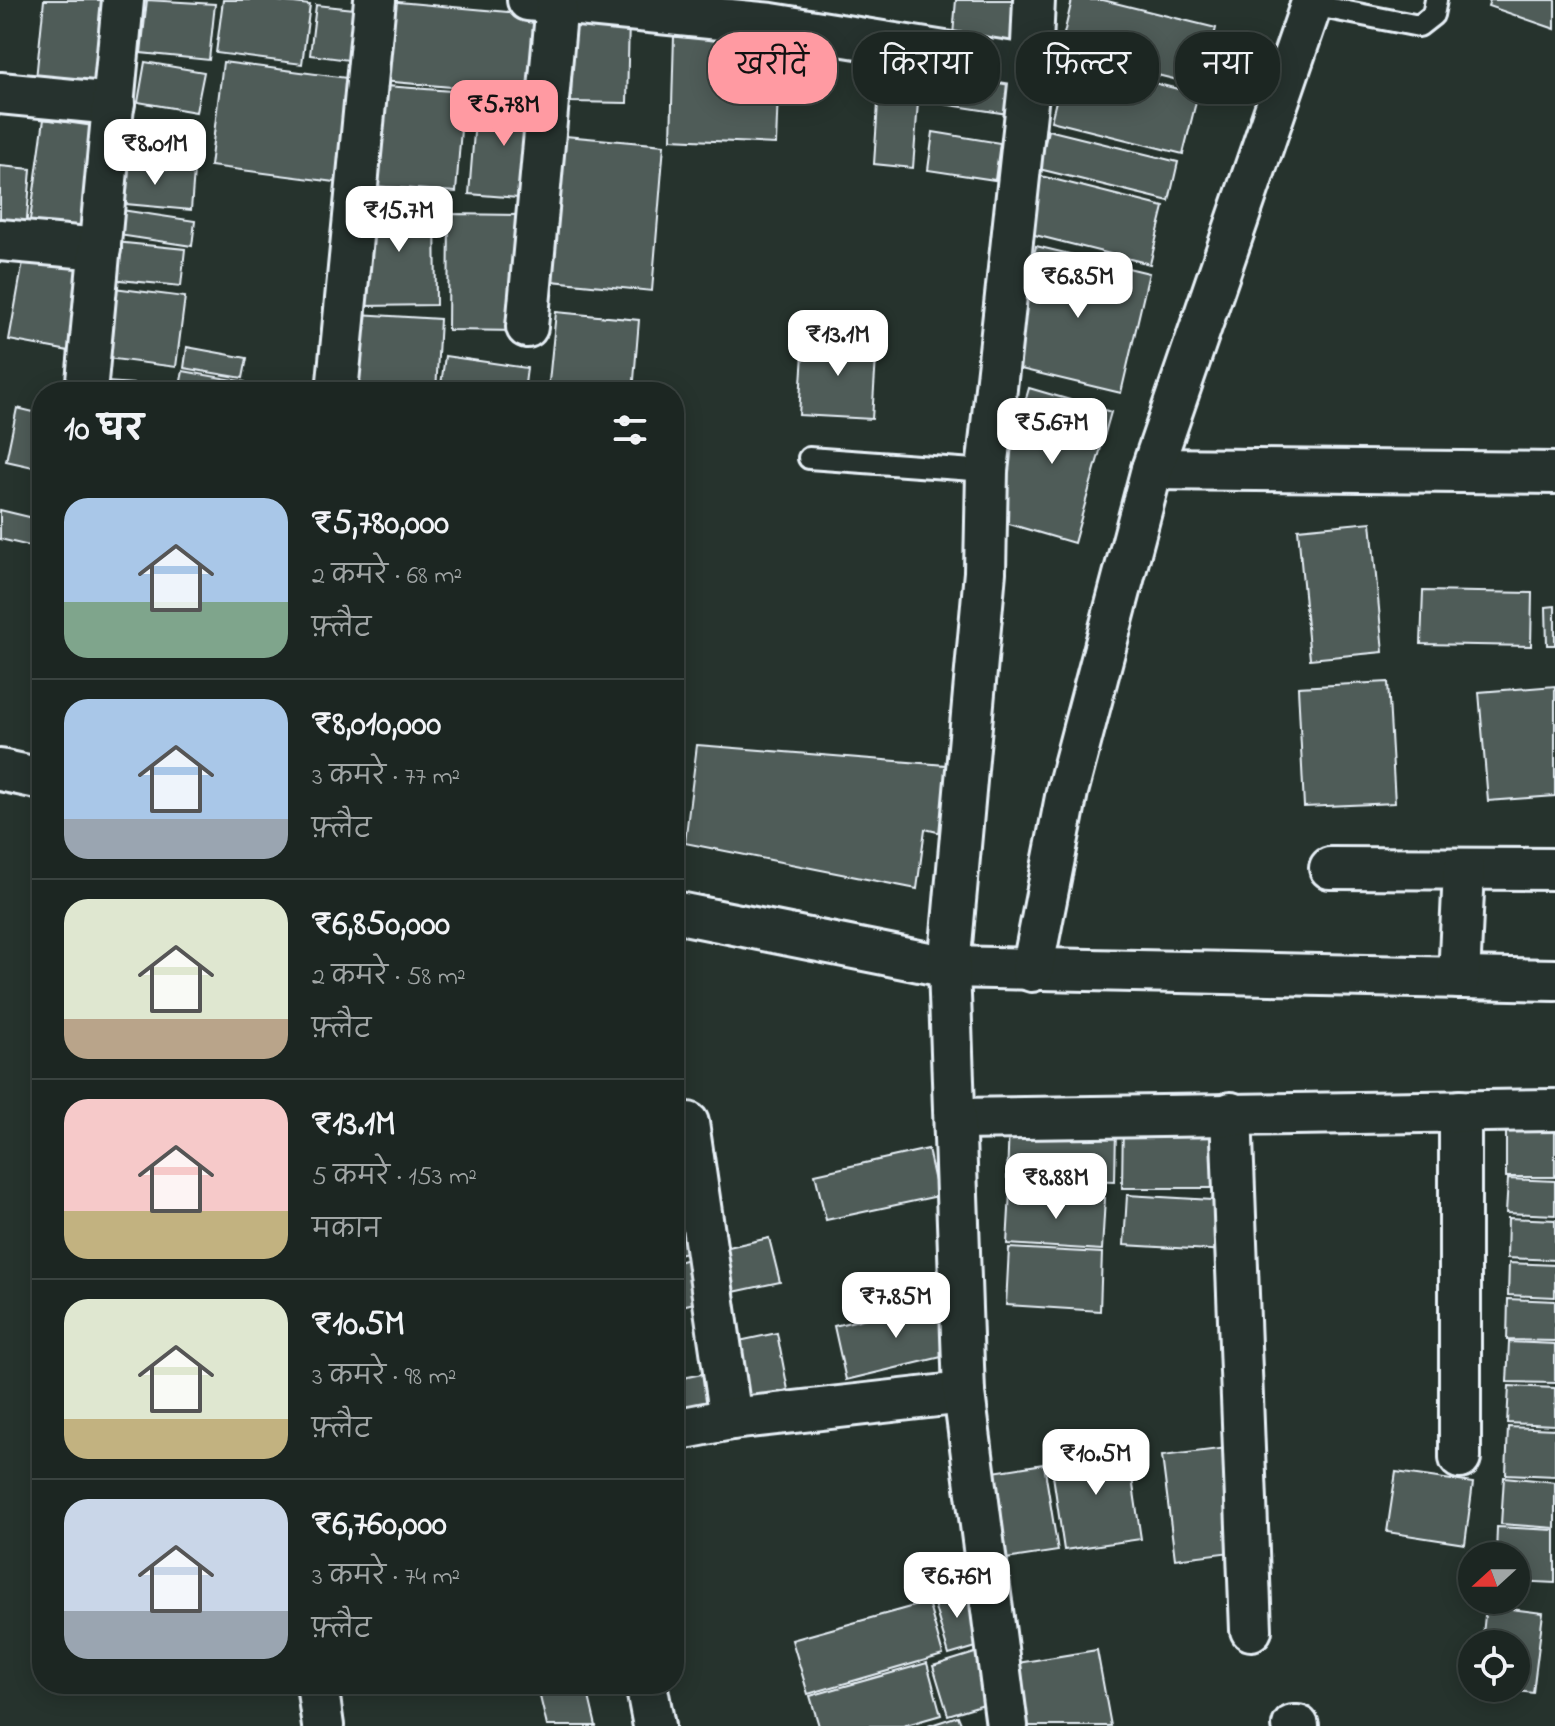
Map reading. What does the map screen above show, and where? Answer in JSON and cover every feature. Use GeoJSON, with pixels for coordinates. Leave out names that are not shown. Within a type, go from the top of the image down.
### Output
{"type":"FeatureCollection","features":[{"type":"Feature","properties":{"kind":"street"},"geometry":{"type":"LineString","coordinates":[[87,382],[123,0]]}},
{"type":"Feature","properties":{"kind":"street"},"geometry":{"type":"LineString","coordinates":[[338,382],[375,0]]}},
{"type":"Feature","properties":{"kind":"street"},"geometry":{"type":"LineString","coordinates":[[1033,32],[1034,0]]}},
{"type":"Feature","properties":{"kind":"street"},"geometry":{"type":"LineString","coordinates":[[527,327],[543,2],[772,12],[1016,63]]}},
{"type":"Feature","properties":{"kind":"street"},"geometry":{"type":"LineString","coordinates":[[1032,971],[1067,792],[1152,469],[1313,2]]}},
{"type":"Feature","properties":{"kind":"street"},"geometry":{"type":"LineString","coordinates":[[0,93],[114,104]]}},
{"type":"Feature","properties":{"kind":"street"},"geometry":{"type":"LineString","coordinates":[[1007,1726],[964,1393],[958,1119],[949,967],[985,572],[987,471],[1027,104]]}},
{"type":"Feature","properties":{"kind":"street"},"geometry":{"type":"LineString","coordinates":[[0,240],[100,249]]}},
{"type":"Feature","properties":{"kind":"street"},"geometry":{"type":"LineString","coordinates":[[1152,469],[1555,473]]}},
{"type":"Feature","properties":{"kind":"street"},"geometry":{"type":"LineString","coordinates":[[0,770],[32,777]]}},
{"type":"Feature","properties":{"kind":"street"},"geometry":{"type":"LineString","coordinates":[[1330,868],[1555,869]]}},
{"type":"Feature","properties":{"kind":"street"},"geometry":{"type":"LineString","coordinates":[[1459,978],[1464,870]]}},
{"type":"Feature","properties":{"kind":"street"},"geometry":{"type":"LineString","coordinates":[[684,914],[949,967],[1555,980]]}},
{"type":"Feature","properties":{"kind":"street"},"geometry":{"type":"LineString","coordinates":[[958,1119],[1555,1110]]}},
{"type":"Feature","properties":{"kind":"street"},"geometry":{"type":"LineString","coordinates":[[1460,1111],[1460,1458]]}},
{"type":"Feature","properties":{"kind":"street"},"geometry":{"type":"LineString","coordinates":[[1231,1113],[1251,1630]]}},
{"type":"Feature","properties":{"kind":"street"},"geometry":{"type":"LineString","coordinates":[[688,1123],[731,1419]]}},
{"type":"Feature","properties":{"kind":"street"},"geometry":{"type":"LineString","coordinates":[[684,1428],[731,1419],[964,1393]]}},
{"type":"Feature","properties":{"kind":"street"},"geometry":{"type":"LineString","coordinates":[[318,1694],[323,1726]]}},
{"type":"Feature","properties":{"kind":"street"},"geometry":{"type":"LineString","coordinates":[[648,1694],[654,1726]]}},
{"type":"Feature","properties":{"kind":"lane"},"geometry":{"type":"LineString","coordinates":[[1313,2],[1419,26],[1433,15],[1436,0]]}},
{"type":"Feature","properties":{"kind":"lane"},"geometry":{"type":"LineString","coordinates":[[809,458],[987,471]]}},
{"type":"Feature","properties":{"kind":"building"},"geometry":{"type":"Polygon","coordinates":[[[44,0],[112,0],[104,85],[36,79],[44,0]]]}},
{"type":"Feature","properties":{"kind":"building"},"geometry":{"type":"Polygon","coordinates":[[[147,0],[215,4],[209,60],[141,53],[147,0]]]}},
{"type":"Feature","properties":{"kind":"building"},"geometry":{"type":"Polygon","coordinates":[[[223,0],[270,0],[310,5],[302,64],[216,53],[223,0]]]}},
{"type":"Feature","properties":{"kind":"building"},"geometry":{"type":"Polygon","coordinates":[[[956,0],[1021,0],[1016,52],[1000,51],[1000,32],[953,32],[956,0]]]}},
{"type":"Feature","properties":{"kind":"building"},"geometry":{"type":"Polygon","coordinates":[[[1072,0],[1103,0],[1216,28],[1215,32],[1175,32],[1175,79],[1159,75],[1159,32],[1064,32],[1072,0]]]}},
{"type":"Feature","properties":{"kind":"building"},"geometry":{"type":"Polygon","coordinates":[[[1490,0],[1555,0],[1555,29],[1488,6],[1490,0]]]}},
{"type":"Feature","properties":{"kind":"building"},"geometry":{"type":"Polygon","coordinates":[[[387,1],[541,15],[534,94],[382,81],[387,1]]]}},
{"type":"Feature","properties":{"kind":"building"},"geometry":{"type":"Polygon","coordinates":[[[316,5],[363,10],[356,61],[310,55],[316,5]]]}},
{"type":"Feature","properties":{"kind":"building"},"geometry":{"type":"Polygon","coordinates":[[[573,19],[629,20],[627,103],[571,102],[573,19]]]}},
{"type":"Feature","properties":{"kind":"building"},"geometry":{"type":"Polygon","coordinates":[[[674,36],[708,37],[708,104],[778,104],[776,144],[671,139],[674,36]]]}},
{"type":"Feature","properties":{"kind":"building"},"geometry":{"type":"Polygon","coordinates":[[[145,62],[204,72],[196,112],[138,102],[145,62]]]}},
{"type":"Feature","properties":{"kind":"building"},"geometry":{"type":"Polygon","coordinates":[[[223,62],[355,79],[342,183],[210,166],[223,62]]]}},
{"type":"Feature","properties":{"kind":"building"},"geometry":{"type":"Polygon","coordinates":[[[1000,69],[1015,71],[1008,114],[943,104],[1000,104],[1000,69]]]}},
{"type":"Feature","properties":{"kind":"building"},"geometry":{"type":"Polygon","coordinates":[[[1159,84],[1175,88],[1175,104],[1196,104],[1183,154],[1051,121],[1055,104],[1159,104],[1159,84]]]}},
{"type":"Feature","properties":{"kind":"building"},"geometry":{"type":"Polygon","coordinates":[[[386,86],[464,92],[456,192],[373,186],[386,86]]]}},
{"type":"Feature","properties":{"kind":"building"},"geometry":{"type":"Polygon","coordinates":[[[477,96],[539,101],[532,199],[469,194],[477,96]]]}},
{"type":"Feature","properties":{"kind":"building"},"geometry":{"type":"Polygon","coordinates":[[[878,104],[918,104],[913,168],[874,164],[878,104]]]}},
{"type":"Feature","properties":{"kind":"building"},"geometry":{"type":"Polygon","coordinates":[[[44,119],[101,127],[86,235],[29,227],[44,119]]]}},
{"type":"Feature","properties":{"kind":"building"},"geometry":{"type":"Polygon","coordinates":[[[1048,130],[1178,162],[1169,201],[1039,169],[1048,130]]]}},
{"type":"Feature","properties":{"kind":"building"},"geometry":{"type":"Polygon","coordinates":[[[933,132],[1000,143],[995,180],[928,170],[933,132]]]}},
{"type":"Feature","properties":{"kind":"building"},"geometry":{"type":"Polygon","coordinates":[[[565,136],[664,145],[652,291],[552,281],[565,136]]]}},
{"type":"Feature","properties":{"kind":"building"},"geometry":{"type":"Polygon","coordinates":[[[119,165],[194,171],[191,210],[115,203],[119,165]]]}},
{"type":"Feature","properties":{"kind":"building"},"geometry":{"type":"Polygon","coordinates":[[[0,166],[31,169],[26,230],[0,228],[0,166]]]}},
{"type":"Feature","properties":{"kind":"building"},"geometry":{"type":"Polygon","coordinates":[[[1041,176],[1164,207],[1150,264],[1027,233],[1041,176]]]}},
{"type":"Feature","properties":{"kind":"building"},"geometry":{"type":"Polygon","coordinates":[[[363,203],[435,203],[436,305],[364,306],[363,203]]]}},
{"type":"Feature","properties":{"kind":"building"},"geometry":{"type":"Polygon","coordinates":[[[115,209],[195,221],[192,246],[112,234],[115,209]]]}},
{"type":"Feature","properties":{"kind":"building"},"geometry":{"type":"Polygon","coordinates":[[[449,214],[523,215],[522,331],[448,330],[449,214]]]}},
{"type":"Feature","properties":{"kind":"building"},"geometry":{"type":"Polygon","coordinates":[[[115,242],[185,249],[181,286],[110,279],[115,242]]]}},
{"type":"Feature","properties":{"kind":"building"},"geometry":{"type":"Polygon","coordinates":[[[1036,246],[1149,273],[1121,393],[1008,366],[1036,246]]]}},
{"type":"Feature","properties":{"kind":"building"},"geometry":{"type":"Polygon","coordinates":[[[24,256],[84,267],[69,351],[9,340],[24,256]]]}},
{"type":"Feature","properties":{"kind":"building"},"geometry":{"type":"Polygon","coordinates":[[[106,287],[185,297],[176,367],[98,357],[106,287]]]}},
{"type":"Feature","properties":{"kind":"building"},"geometry":{"type":"Polygon","coordinates":[[[556,312],[639,320],[634,382],[549,382],[556,312]]]}},
{"type":"Feature","properties":{"kind":"building"},"geometry":{"type":"Polygon","coordinates":[[[358,314],[440,319],[437,382],[354,382],[358,314]]]}},
{"type":"Feature","properties":{"kind":"building"},"geometry":{"type":"Polygon","coordinates":[[[804,338],[877,342],[872,419],[799,415],[804,338]]]}},
{"type":"Feature","properties":{"kind":"building"},"geometry":{"type":"Polygon","coordinates":[[[187,347],[247,358],[243,378],[184,368],[187,347]]]}},
{"type":"Feature","properties":{"kind":"building"},"geometry":{"type":"Polygon","coordinates":[[[445,356],[527,368],[525,382],[441,382],[445,356]]]}},
{"type":"Feature","properties":{"kind":"building"},"geometry":{"type":"Polygon","coordinates":[[[183,371],[245,382],[181,382],[183,371]]]}},
{"type":"Feature","properties":{"kind":"building"},"geometry":{"type":"Polygon","coordinates":[[[1029,388],[1111,412],[1074,543],[992,519],[1029,388]]]}},
{"type":"Feature","properties":{"kind":"building"},"geometry":{"type":"Polygon","coordinates":[[[17,408],[32,412],[32,467],[6,461],[17,408]]]}},
{"type":"Feature","properties":{"kind":"building"},"geometry":{"type":"Polygon","coordinates":[[[0,510],[32,518],[32,547],[0,539],[0,510]]]}},
{"type":"Feature","properties":{"kind":"building"},"geometry":{"type":"Polygon","coordinates":[[[1371,522],[1383,652],[1310,659],[1298,529],[1371,522]]]}},
{"type":"Feature","properties":{"kind":"building"},"geometry":{"type":"Polygon","coordinates":[[[1423,591],[1532,593],[1531,646],[1421,644],[1423,591]]]}},
{"type":"Feature","properties":{"kind":"building"},"geometry":{"type":"Polygon","coordinates":[[[1555,606],[1555,645],[1547,645],[1546,607],[1555,606]]]}},
{"type":"Feature","properties":{"kind":"building"},"geometry":{"type":"Polygon","coordinates":[[[1388,682],[1395,803],[1304,807],[1298,687],[1388,682]]]}},
{"type":"Feature","properties":{"kind":"building"},"geometry":{"type":"Polygon","coordinates":[[[1555,686],[1555,796],[1488,801],[1479,692],[1555,686]]]}},
{"type":"Feature","properties":{"kind":"building"},"geometry":{"type":"Polygon","coordinates":[[[697,745],[958,766],[950,835],[925,829],[917,889],[685,843],[697,745]]]}},
{"type":"Feature","properties":{"kind":"building"},"geometry":{"type":"Polygon","coordinates":[[[1123,1119],[1226,1121],[1226,1188],[1122,1188],[1123,1119]]]}},
{"type":"Feature","properties":{"kind":"building"},"geometry":{"type":"Polygon","coordinates":[[[1009,1125],[1116,1128],[1115,1181],[1007,1178],[1009,1125]]]}},
{"type":"Feature","properties":{"kind":"building"},"geometry":{"type":"Polygon","coordinates":[[[1506,1127],[1555,1127],[1555,1177],[1506,1177],[1506,1127]]]}},
{"type":"Feature","properties":{"kind":"building"},"geometry":{"type":"Polygon","coordinates":[[[928,1149],[938,1196],[826,1220],[815,1174],[928,1149]]]}},
{"type":"Feature","properties":{"kind":"building"},"geometry":{"type":"Polygon","coordinates":[[[1508,1179],[1555,1181],[1555,1215],[1506,1213],[1508,1179]]]}},
{"type":"Feature","properties":{"kind":"building"},"geometry":{"type":"Polygon","coordinates":[[[1010,1192],[1105,1198],[1102,1250],[1007,1244],[1010,1192]]]}},
{"type":"Feature","properties":{"kind":"building"},"geometry":{"type":"Polygon","coordinates":[[[1127,1195],[1229,1201],[1227,1251],[1124,1245],[1127,1195]]]}},
{"type":"Feature","properties":{"kind":"building"},"geometry":{"type":"Polygon","coordinates":[[[1508,1218],[1555,1220],[1555,1260],[1507,1258],[1508,1218]]]}},
{"type":"Feature","properties":{"kind":"building"},"geometry":{"type":"Polygon","coordinates":[[[691,1219],[699,1249],[684,1253],[684,1221],[691,1219]]]}},
{"type":"Feature","properties":{"kind":"building"},"geometry":{"type":"Polygon","coordinates":[[[769,1238],[780,1282],[724,1294],[715,1250],[769,1238]]]}},
{"type":"Feature","properties":{"kind":"building"},"geometry":{"type":"Polygon","coordinates":[[[1009,1248],[1102,1253],[1100,1311],[1006,1305],[1009,1248]]]}},
{"type":"Feature","properties":{"kind":"building"},"geometry":{"type":"Polygon","coordinates":[[[692,1258],[702,1301],[684,1306],[684,1260],[692,1258]]]}},
{"type":"Feature","properties":{"kind":"building"},"geometry":{"type":"Polygon","coordinates":[[[1509,1263],[1555,1265],[1555,1297],[1508,1295],[1509,1263]]]}},
{"type":"Feature","properties":{"kind":"building"},"geometry":{"type":"Polygon","coordinates":[[[945,1299],[958,1353],[846,1380],[834,1326],[945,1299]]]}},
{"type":"Feature","properties":{"kind":"building"},"geometry":{"type":"Polygon","coordinates":[[[1508,1299],[1555,1301],[1555,1341],[1507,1340],[1508,1299]]]}},
{"type":"Feature","properties":{"kind":"building"},"geometry":{"type":"Polygon","coordinates":[[[777,1333],[788,1390],[736,1400],[725,1344],[777,1333]]]}},
{"type":"Feature","properties":{"kind":"building"},"geometry":{"type":"Polygon","coordinates":[[[1509,1342],[1555,1344],[1555,1383],[1507,1382],[1509,1342]]]}},
{"type":"Feature","properties":{"kind":"building"},"geometry":{"type":"Polygon","coordinates":[[[711,1372],[718,1405],[684,1412],[684,1378],[711,1372]]]}},
{"type":"Feature","properties":{"kind":"building"},"geometry":{"type":"Polygon","coordinates":[[[1509,1386],[1555,1388],[1555,1425],[1507,1423],[1509,1386]]]}},
{"type":"Feature","properties":{"kind":"building"},"geometry":{"type":"Polygon","coordinates":[[[1508,1427],[1555,1429],[1555,1476],[1506,1474],[1508,1427]]]}},
{"type":"Feature","properties":{"kind":"building"},"geometry":{"type":"Polygon","coordinates":[[[1127,1444],[1141,1539],[1064,1550],[1050,1455],[1127,1444]]]}},
{"type":"Feature","properties":{"kind":"building"},"geometry":{"type":"Polygon","coordinates":[[[1227,1448],[1240,1551],[1175,1559],[1162,1456],[1227,1448]]]}},
{"type":"Feature","properties":{"kind":"building"},"geometry":{"type":"Polygon","coordinates":[[[1044,1464],[1058,1551],[993,1561],[980,1474],[1044,1464]]]}},
{"type":"Feature","properties":{"kind":"building"},"geometry":{"type":"Polygon","coordinates":[[[1396,1472],[1473,1483],[1465,1542],[1387,1532],[1396,1472]]]}},
{"type":"Feature","properties":{"kind":"building"},"geometry":{"type":"Polygon","coordinates":[[[1504,1477],[1555,1482],[1555,1528],[1501,1524],[1504,1477]]]}},
{"type":"Feature","properties":{"kind":"building"},"geometry":{"type":"Polygon","coordinates":[[[1497,1527],[1555,1530],[1555,1583],[1530,1582],[1530,1542],[1496,1542],[1497,1527]]]}},
{"type":"Feature","properties":{"kind":"building"},"geometry":{"type":"Polygon","coordinates":[[[965,1584],[983,1645],[949,1655],[931,1594],[965,1584]]]}},
{"type":"Feature","properties":{"kind":"building"},"geometry":{"type":"Polygon","coordinates":[[[928,1602],[943,1655],[808,1694],[792,1640],[928,1602]]]}},
{"type":"Feature","properties":{"kind":"building"},"geometry":{"type":"Polygon","coordinates":[[[1543,1613],[1533,1693],[1530,1693],[1530,1630],[1483,1630],[1485,1614],[1543,1613]]]}},
{"type":"Feature","properties":{"kind":"building"},"geometry":{"type":"Polygon","coordinates":[[[1097,1650],[1111,1726],[1017,1726],[1006,1665],[1097,1650]]]}},
{"type":"Feature","properties":{"kind":"building"},"geometry":{"type":"Polygon","coordinates":[[[978,1652],[994,1701],[948,1715],[933,1666],[978,1652]]]}},
{"type":"Feature","properties":{"kind":"building"},"geometry":{"type":"Polygon","coordinates":[[[927,1663],[941,1715],[903,1726],[819,1726],[810,1696],[927,1663]]]}},
{"type":"Feature","properties":{"kind":"building"},"geometry":{"type":"Polygon","coordinates":[[[539,1694],[588,1694],[596,1726],[547,1726],[539,1694]]]}},
{"type":"Feature","properties":{"kind":"building"},"geometry":{"type":"Polygon","coordinates":[[[958,1716],[962,1726],[928,1726],[958,1716]]]}}]}
